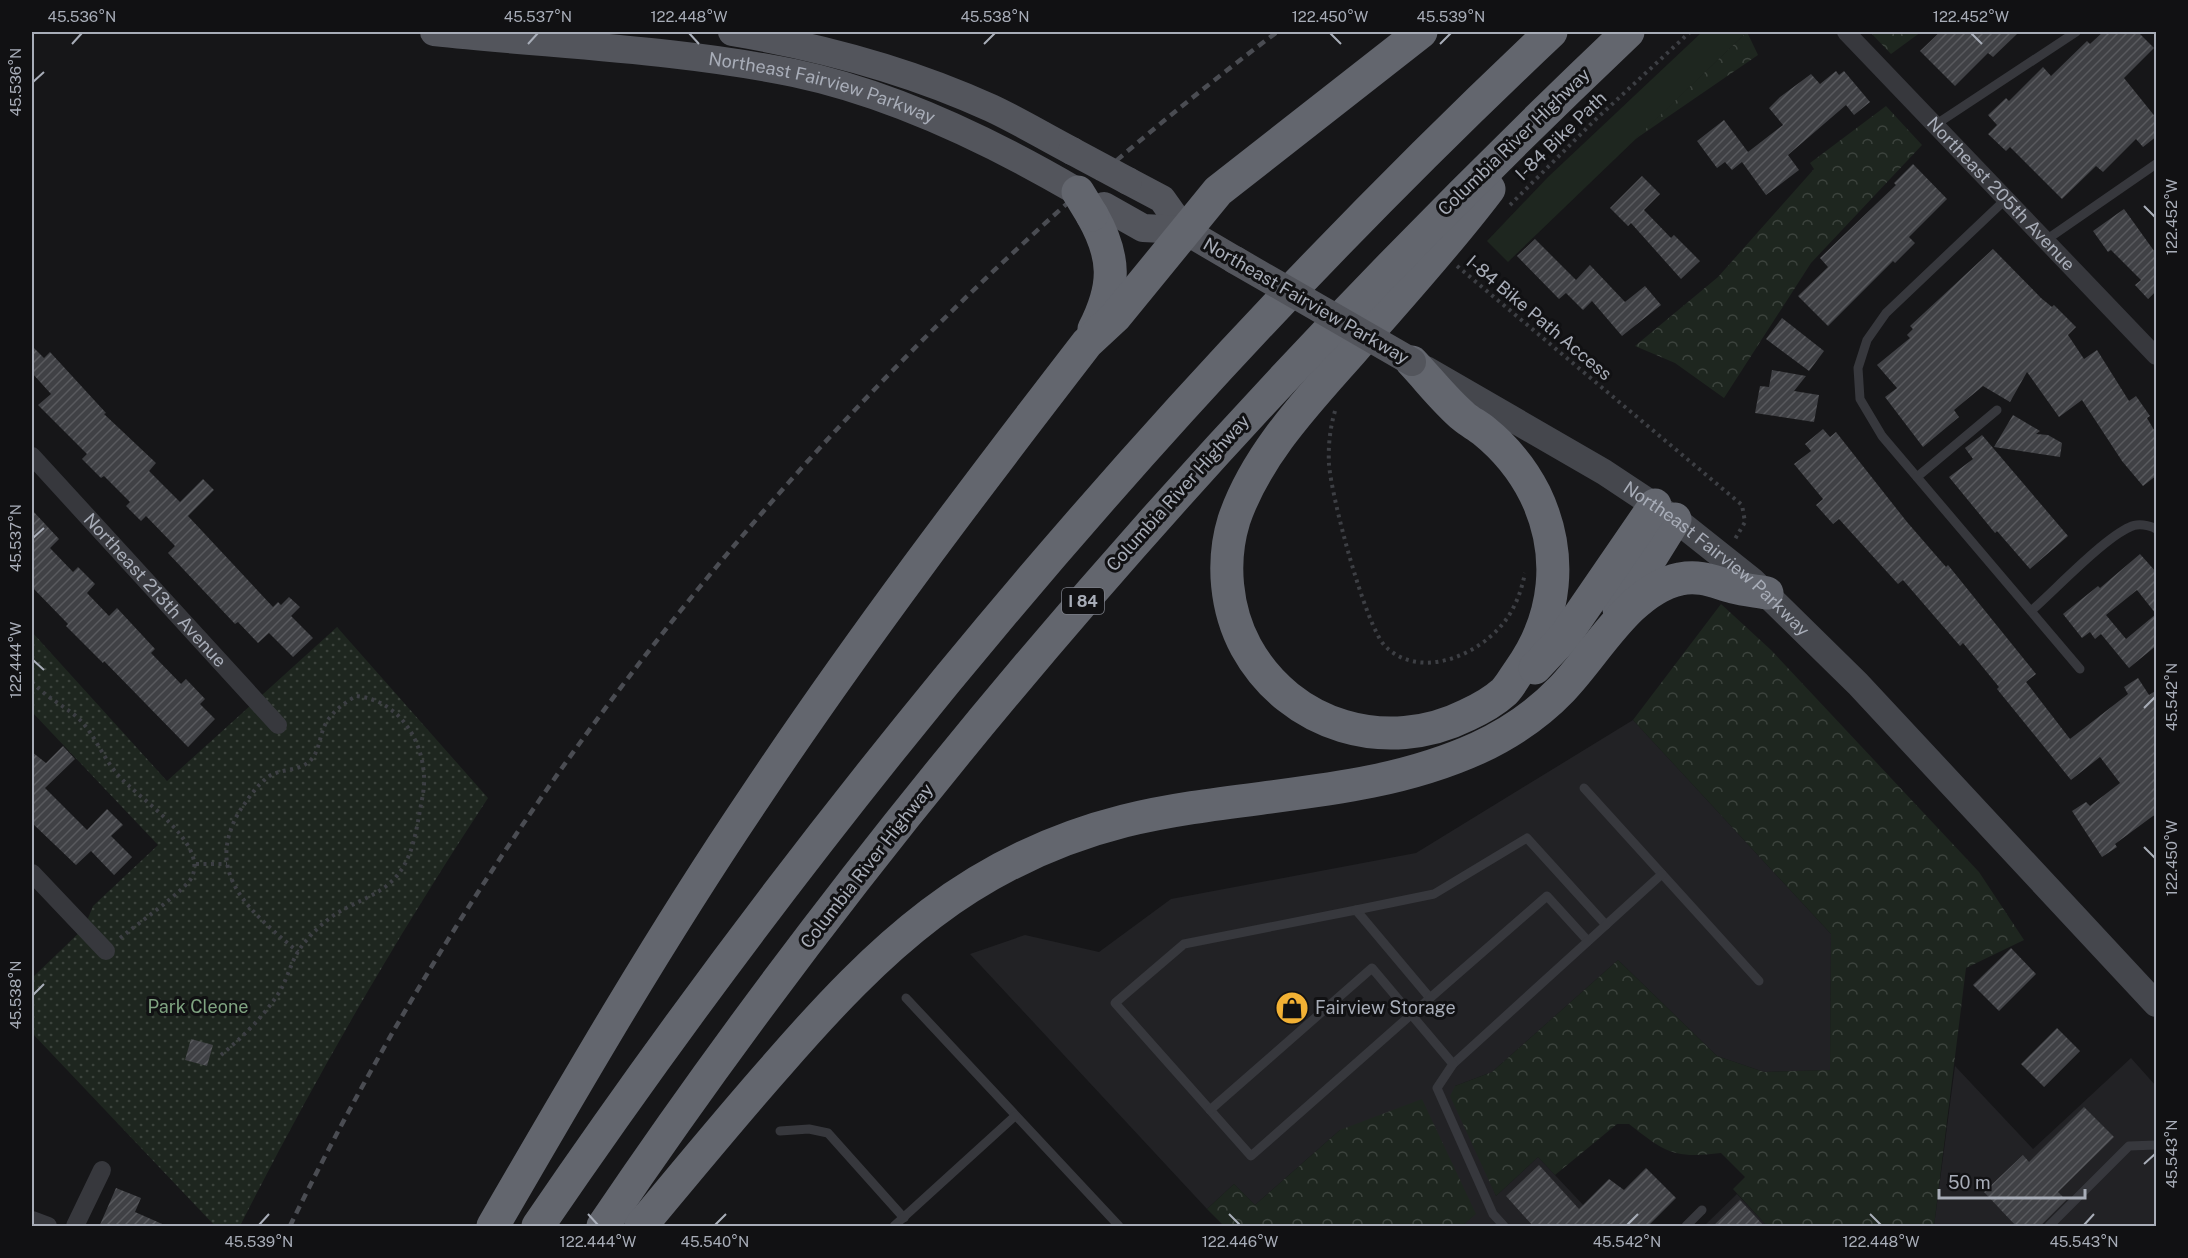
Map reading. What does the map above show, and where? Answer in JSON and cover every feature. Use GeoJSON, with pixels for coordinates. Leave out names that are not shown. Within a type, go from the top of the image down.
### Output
{"type":"FeatureCollection","features":[{"type":"Feature","properties":{"kind":"highway"},"geometry":{"type":"LineString","coordinates":[[493,1227],[666,935],[753,799],[864,639],[1088,343],[1115,317],[1218,191],[1421,32]]}},
{"type":"Feature","properties":{"kind":"highway"},"geometry":{"type":"LineString","coordinates":[[538,1227],[669,1038],[795,869],[1010,603],[1260,322],[1372,207],[1551,32]]}},
{"type":"Feature","properties":{"kind":"highway","name":"Columbia River Highway"},"geometry":{"type":"LineString","coordinates":[[603,1227],[715,1065],[815,933],[993,707],[1084,599],[1308,350],[1448,206],[1628,32]]}},
{"type":"Feature","properties":{"kind":"highway"},"geometry":{"type":"LineString","coordinates":[[1559,97],[1462,225],[1300,410],[1272,448],[1249,487],[1234,521],[1227,554],[1231,611],[1239,634],[1253,660],[1270,682],[1314,715],[1345,728],[1373,733],[1429,731],[1480,709],[1545,659],[1665,512]]}},
{"type":"Feature","properties":{"kind":"highway"},"geometry":{"type":"LineString","coordinates":[[1088,343],[1107,297],[1111,261],[1091,204]]}},
{"type":"Feature","properties":{"kind":"highway"},"geometry":{"type":"LineString","coordinates":[[1412,362],[1464,417],[1503,448],[1529,485],[1543,515],[1550,542],[1554,574],[1550,608],[1532,654],[1505,691]]}},
{"type":"Feature","properties":{"kind":"highway"},"geometry":{"type":"LineString","coordinates":[[1612,627],[1665,512]]}},
{"type":"Feature","properties":{"kind":"highway"},"geometry":{"type":"LineString","coordinates":[[641,1227],[827,1008],[898,938],[979,880],[1039,850],[1124,821],[1220,804],[1361,785],[1413,773],[1458,757],[1488,743],[1534,713],[1571,680],[1612,627],[1648,595],[1663,585],[1680,579],[1699,577],[1767,593]]}},
{"type":"Feature","properties":{"kind":"main road","name":"Northeast Fairview Parkway"},"geometry":{"type":"LineString","coordinates":[[434,32],[723,61],[796,74],[871,94],[954,128],[1049,175],[1091,204],[1143,228],[1184,230]]}},
{"type":"Feature","properties":{"kind":"main road","name":"Northeast Fairview Parkway"},"geometry":{"type":"LineString","coordinates":[[732,32],[802,44],[911,76],[992,108],[1162,199],[1184,230],[1595,466],[1665,512],[1725,557],[1767,593],[1858,684],[2157,1004]]}},
{"type":"Feature","properties":{"kind":"street","name":"Northeast 205th Avenue"},"geometry":{"type":"LineString","coordinates":[[1846,32],[2157,356]]}},
{"type":"Feature","properties":{"kind":"street","name":"Northeast 213th Avenue"},"geometry":{"type":"LineString","coordinates":[[32,456],[278,724]]}},
{"type":"Feature","properties":{"kind":"street"},"geometry":{"type":"LineString","coordinates":[[32,873],[106,951]]}},
{"type":"Feature","properties":{"kind":"street"},"geometry":{"type":"LineString","coordinates":[[75,1227],[102,1170]]}},
{"type":"Feature","properties":{"kind":"street"},"geometry":{"type":"LineString","coordinates":[[32,1220],[48,1227]]}},
{"type":"Feature","properties":{"kind":"lane"},"geometry":{"type":"LineString","coordinates":[[1935,125],[2076,32]]}},
{"type":"Feature","properties":{"kind":"lane"},"geometry":{"type":"LineString","coordinates":[[2046,240],[2157,164]]}},
{"type":"Feature","properties":{"kind":"lane"},"geometry":{"type":"LineString","coordinates":[[2006,199],[1886,313],[1867,340],[1858,368],[1860,399],[1882,436],[2080,669]]}},
{"type":"Feature","properties":{"kind":"lane"},"geometry":{"type":"LineString","coordinates":[[1917,477],[1997,410]]}},
{"type":"Feature","properties":{"kind":"lane"},"geometry":{"type":"LineString","coordinates":[[2031,611],[2108,542],[2131,526],[2151,525],[2157,529]]}},
{"type":"Feature","properties":{"kind":"lane"},"geometry":{"type":"LineString","coordinates":[[1584,788],[1759,981]]}},
{"type":"Feature","properties":{"kind":"lane"},"geometry":{"type":"LineString","coordinates":[[1588,941],[1547,896],[1251,1156],[1115,1004],[1184,944],[1434,894],[1527,838],[1606,925]]}},
{"type":"Feature","properties":{"kind":"lane"},"geometry":{"type":"LineString","coordinates":[[1504,1227],[1493,1214],[1437,1088],[1453,1064],[1662,874]]}},
{"type":"Feature","properties":{"kind":"lane"},"geometry":{"type":"LineString","coordinates":[[1356,910],[1430,998]]}},
{"type":"Feature","properties":{"kind":"lane"},"geometry":{"type":"LineString","coordinates":[[1209,1110],[1372,968],[1453,1064]]}},
{"type":"Feature","properties":{"kind":"lane"},"geometry":{"type":"LineString","coordinates":[[906,998],[1118,1226]]}},
{"type":"Feature","properties":{"kind":"lane"},"geometry":{"type":"LineString","coordinates":[[894,1227],[1015,1116]]}},
{"type":"Feature","properties":{"kind":"lane"},"geometry":{"type":"LineString","coordinates":[[780,1131],[809,1129],[828,1133],[904,1218]]}},
{"type":"Feature","properties":{"kind":"lane"},"geometry":{"type":"LineString","coordinates":[[2049,1227],[2129,1146],[2157,1145]]}},
{"type":"Feature","properties":{"kind":"lane"},"geometry":{"type":"LineString","coordinates":[[1686,1227],[1702,1210]]}},
{"type":"Feature","properties":{"kind":"path","name":"I-84 Bike Path"},"geometry":{"type":"LineString","coordinates":[[1504,211],[1594,121],[1690,32]]}},
{"type":"Feature","properties":{"kind":"path","name":"I-84 Bike Path Access"},"geometry":{"type":"LineString","coordinates":[[1455,264],[1742,505],[1745,522],[1725,557]]}},
{"type":"Feature","properties":{"kind":"path"},"geometry":{"type":"LineString","coordinates":[[1336,406],[1330,429],[1329,462],[1332,491],[1367,612],[1379,639],[1397,656],[1425,663],[1446,660],[1461,655],[1489,638],[1501,626],[1518,600],[1526,569]]}},
{"type":"Feature","properties":{"kind":"path"},"geometry":{"type":"LineString","coordinates":[[32,682],[45,696],[81,721],[117,774],[179,832],[192,849],[196,864],[192,878],[183,889],[147,915],[106,951]]}},
{"type":"Feature","properties":{"kind":"path"},"geometry":{"type":"LineString","coordinates":[[221,1055],[258,1019],[280,991],[298,952],[337,912],[383,889],[395,878],[407,860],[416,837],[424,777],[421,754],[413,732],[400,718],[371,697],[356,696],[346,702],[325,726],[316,755],[308,763],[290,771],[270,775],[247,799],[229,837],[227,864],[235,888],[247,905],[298,952]]}},
{"type":"Feature","properties":{"kind":"path"},"geometry":{"type":"LineString","coordinates":[[196,864],[227,864]]}},
{"type":"Feature","properties":{"kind":"shaded area","name":"Fairview Storage"},"geometry":{"type":"Polygon","coordinates":[[[1633,720],[1831,934],[1830,1070],[1764,1072],[1717,1056],[1618,960],[1492,1072],[1455,1086],[1496,1196],[1538,1157],[1603,1226],[1462,1226],[1475,1214],[1340,1130],[1255,1205],[1234,1184],[1207,1209],[970,954],[1025,935],[1099,952],[1171,899],[1416,853],[1633,720]]]}},
{"type":"Feature","properties":{"kind":"shaded area"},"geometry":{"type":"Polygon","coordinates":[[[2131,1058],[2156,1086],[2156,1226],[1934,1226],[1955,1066],[2033,1149],[2131,1058]]]}},
{"type":"Feature","properties":{"kind":"shaded area"},"geometry":{"type":"Polygon","coordinates":[[[1737,1194],[1767,1226],[1704,1226],[1737,1194]]]}},
{"type":"Feature","properties":{"kind":"green space"},"geometry":{"type":"Polygon","coordinates":[[[1702,32],[1747,32],[1508,262],[1487,241],[1548,177],[1702,32]]]}},
{"type":"Feature","properties":{"kind":"green space"},"geometry":{"type":"Polygon","coordinates":[[[1747,32],[1758,55],[1634,140],[1747,32]]]}},
{"type":"Feature","properties":{"kind":"green space"},"geometry":{"type":"Polygon","coordinates":[[[1870,32],[1921,32],[1891,54],[1870,32]]]}},
{"type":"Feature","properties":{"kind":"green space"},"geometry":{"type":"Polygon","coordinates":[[[1886,106],[1922,145],[1811,263],[1724,398],[1675,363],[1635,346],[1718,277],[1814,169],[1810,163],[1886,106]]]}},
{"type":"Feature","properties":{"kind":"green space"},"geometry":{"type":"Polygon","coordinates":[[[1721,604],[1771,650],[1979,872],[2024,940],[1966,968],[1934,1226],[1767,1226],[1733,1189],[1745,1177],[1721,1153],[1691,1155],[1670,1151],[1629,1124],[1617,1124],[1555,1175],[1538,1157],[1496,1196],[1450,1096],[1455,1086],[1492,1072],[1618,960],[1717,1056],[1764,1072],[1830,1070],[1831,934],[1633,720],[1721,604]]]}},
{"type":"Feature","properties":{"kind":"green space","name":"Park Cleone"},"geometry":{"type":"Polygon","coordinates":[[[337,627],[488,798],[358,1008],[240,1226],[215,1226],[32,1033],[32,978],[84,928],[93,906],[158,845],[32,712],[32,632],[167,781],[337,627]]]}},
{"type":"Feature","properties":{"kind":"green space"},"geometry":{"type":"Polygon","coordinates":[[[1422,1099],[1476,1214],[1462,1226],[1224,1226],[1207,1209],[1234,1184],[1255,1205],[1340,1130],[1422,1099]]]}},
{"type":"Feature","properties":{"kind":"building"},"geometry":{"type":"Polygon","coordinates":[[[1940,32],[2019,32],[1993,57],[1988,53],[1955,86],[1920,51],[1940,32]]]}},
{"type":"Feature","properties":{"kind":"building"},"geometry":{"type":"Polygon","coordinates":[[[2103,32],[2138,32],[2154,48],[2124,78],[2157,119],[2157,136],[2143,147],[2136,139],[2103,172],[2096,166],[2062,199],[2010,147],[2006,151],[1988,134],[1997,125],[1988,115],[2006,98],[2009,101],[2043,67],[2051,76],[2087,41],[2090,44],[2103,32]]]}},
{"type":"Feature","properties":{"kind":"building"},"geometry":{"type":"Polygon","coordinates":[[[1836,71],[1839,75],[1844,71],[1870,102],[1854,115],[1846,105],[1788,155],[1799,170],[1766,195],[1742,162],[1732,170],[1725,162],[1717,168],[1697,141],[1724,120],[1748,152],[1783,125],[1769,108],[1780,97],[1811,74],[1820,84],[1836,71]]]}},
{"type":"Feature","properties":{"kind":"building"},"geometry":{"type":"Polygon","coordinates":[[[1913,164],[1947,199],[1909,237],[1915,243],[1895,263],[1893,261],[1828,326],[1798,296],[1828,267],[1820,258],[1896,185],[1894,183],[1913,164]]]}},
{"type":"Feature","properties":{"kind":"building"},"geometry":{"type":"Polygon","coordinates":[[[1642,176],[1660,194],[1644,210],[1671,238],[1674,235],[1700,261],[1681,279],[1631,223],[1628,226],[1610,208],[1642,176]]]}},
{"type":"Feature","properties":{"kind":"building"},"geometry":{"type":"Polygon","coordinates":[[[2124,209],[2157,255],[2157,296],[2154,293],[2148,299],[2135,285],[2141,280],[2111,250],[2108,252],[2093,231],[2124,209]]]}},
{"type":"Feature","properties":{"kind":"building"},"geometry":{"type":"Polygon","coordinates":[[[1535,239],[1576,280],[1590,265],[1625,302],[1645,286],[1661,305],[1622,336],[1592,301],[1583,310],[1566,293],[1559,299],[1517,256],[1535,239]]]}},
{"type":"Feature","properties":{"kind":"building"},"geometry":{"type":"Polygon","coordinates":[[[1993,249],[2041,298],[2052,307],[2054,305],[2076,327],[2068,335],[2084,359],[2097,350],[2129,401],[2136,396],[2150,416],[2147,418],[2157,435],[2157,475],[2143,486],[2122,461],[2082,400],[2059,417],[2027,372],[2010,402],[1983,386],[1954,410],[1959,417],[1923,447],[1885,397],[1897,388],[1877,365],[1910,338],[1907,335],[1913,329],[1910,326],[1993,249]]]}},
{"type":"Feature","properties":{"kind":"building"},"geometry":{"type":"Polygon","coordinates":[[[1782,318],[1824,351],[1809,371],[1766,339],[1782,318]]]}},
{"type":"Feature","properties":{"kind":"building"},"geometry":{"type":"Polygon","coordinates":[[[32,346],[44,358],[50,352],[106,413],[104,414],[156,463],[149,471],[180,502],[203,479],[214,490],[188,516],[273,607],[278,602],[281,605],[289,597],[300,607],[291,616],[313,638],[293,657],[269,633],[258,643],[238,622],[235,624],[168,553],[175,546],[146,516],[141,521],[126,506],[130,502],[104,476],[101,478],[82,459],[87,454],[38,405],[51,394],[32,373],[32,346]]]}},
{"type":"Feature","properties":{"kind":"building"},"geometry":{"type":"Polygon","coordinates":[[[1772,370],[1806,376],[1794,391],[1819,395],[1814,422],[1755,413],[1760,386],[1769,387],[1772,370]]]}},
{"type":"Feature","properties":{"kind":"building"},"geometry":{"type":"Polygon","coordinates":[[[2013,415],[2040,431],[2036,434],[2048,435],[2062,443],[2060,457],[1994,447],[2013,415]]]}},
{"type":"Feature","properties":{"kind":"building"},"geometry":{"type":"Polygon","coordinates":[[[1823,429],[1830,437],[1836,432],[1907,522],[1946,567],[1948,565],[2036,674],[2026,682],[2070,739],[2128,694],[2124,687],[2138,678],[2149,695],[2157,690],[2157,813],[2115,844],[2117,847],[2102,857],[2072,811],[2086,802],[2090,806],[2120,783],[2100,757],[2071,780],[1963,643],[1960,646],[1903,580],[1898,584],[1839,519],[1833,524],[1816,505],[1823,499],[1794,464],[1811,451],[1805,444],[1823,429]]]}},
{"type":"Feature","properties":{"kind":"building"},"geometry":{"type":"Polygon","coordinates":[[[1982,435],[2068,536],[2030,569],[1997,531],[1995,533],[1949,477],[1973,459],[1965,448],[1982,435]]]}},
{"type":"Feature","properties":{"kind":"building"},"geometry":{"type":"Polygon","coordinates":[[[32,510],[59,539],[50,548],[73,572],[78,567],[95,584],[87,593],[109,616],[117,608],[155,649],[151,653],[181,684],[186,679],[205,699],[200,704],[215,719],[188,747],[104,661],[103,663],[66,626],[68,624],[32,587],[32,510]]]}},
{"type":"Feature","properties":{"kind":"building"},"geometry":{"type":"Polygon","coordinates":[[[2140,554],[2157,573],[2157,645],[2129,668],[2101,634],[2095,639],[2090,632],[2082,638],[2063,614],[2098,586],[2100,588],[2140,554]],[[2137,590],[2106,615],[2126,639],[2156,614],[2137,590]]]}},
{"type":"Feature","properties":{"kind":"building"},"geometry":{"type":"Polygon","coordinates":[[[63,746],[75,759],[45,788],[87,830],[107,809],[123,825],[111,836],[132,857],[114,875],[91,851],[76,865],[32,823],[32,752],[46,763],[63,746]]]}},
{"type":"Feature","properties":{"kind":"building"},"geometry":{"type":"Polygon","coordinates":[[[2011,948],[2036,974],[1999,1011],[1973,985],[2011,948]]]}},
{"type":"Feature","properties":{"kind":"building"},"geometry":{"type":"Polygon","coordinates":[[[2057,1028],[2080,1051],[2044,1087],[2021,1064],[2057,1028]]]}},
{"type":"Feature","properties":{"kind":"building"},"geometry":{"type":"Polygon","coordinates":[[[191,1039],[213,1045],[207,1066],[185,1060],[191,1039]]]}},
{"type":"Feature","properties":{"kind":"building"},"geometry":{"type":"Polygon","coordinates":[[[2084,1107],[2114,1137],[2058,1192],[2066,1200],[2039,1227],[2017,1227],[1984,1192],[2023,1155],[2029,1162],[2084,1107]]]}},
{"type":"Feature","properties":{"kind":"building"},"geometry":{"type":"Polygon","coordinates":[[[1539,1165],[1579,1209],[1609,1179],[1624,1190],[1646,1168],[1676,1198],[1647,1227],[1534,1227],[1506,1196],[1539,1165]]]}},
{"type":"Feature","properties":{"kind":"building"},"geometry":{"type":"Polygon","coordinates":[[[116,1188],[141,1198],[135,1212],[169,1227],[99,1227],[116,1188]]]}},
{"type":"Feature","properties":{"kind":"building"},"geometry":{"type":"Polygon","coordinates":[[[1740,1200],[1765,1227],[1712,1227],[1740,1200]]]}},
{"type":"Feature","properties":{"kind":"railway"},"geometry":{"type":"LineString","coordinates":[[290,1226],[381,1054],[482,887],[593,725],[713,571],[842,424],[980,284],[1125,153],[1277,32]]}},
{"type":"Feature","properties":{"kind":"place","name":"Fairview Storage"},"geometry":{"type":"Point","coordinates":[1292,1008]}}]}
